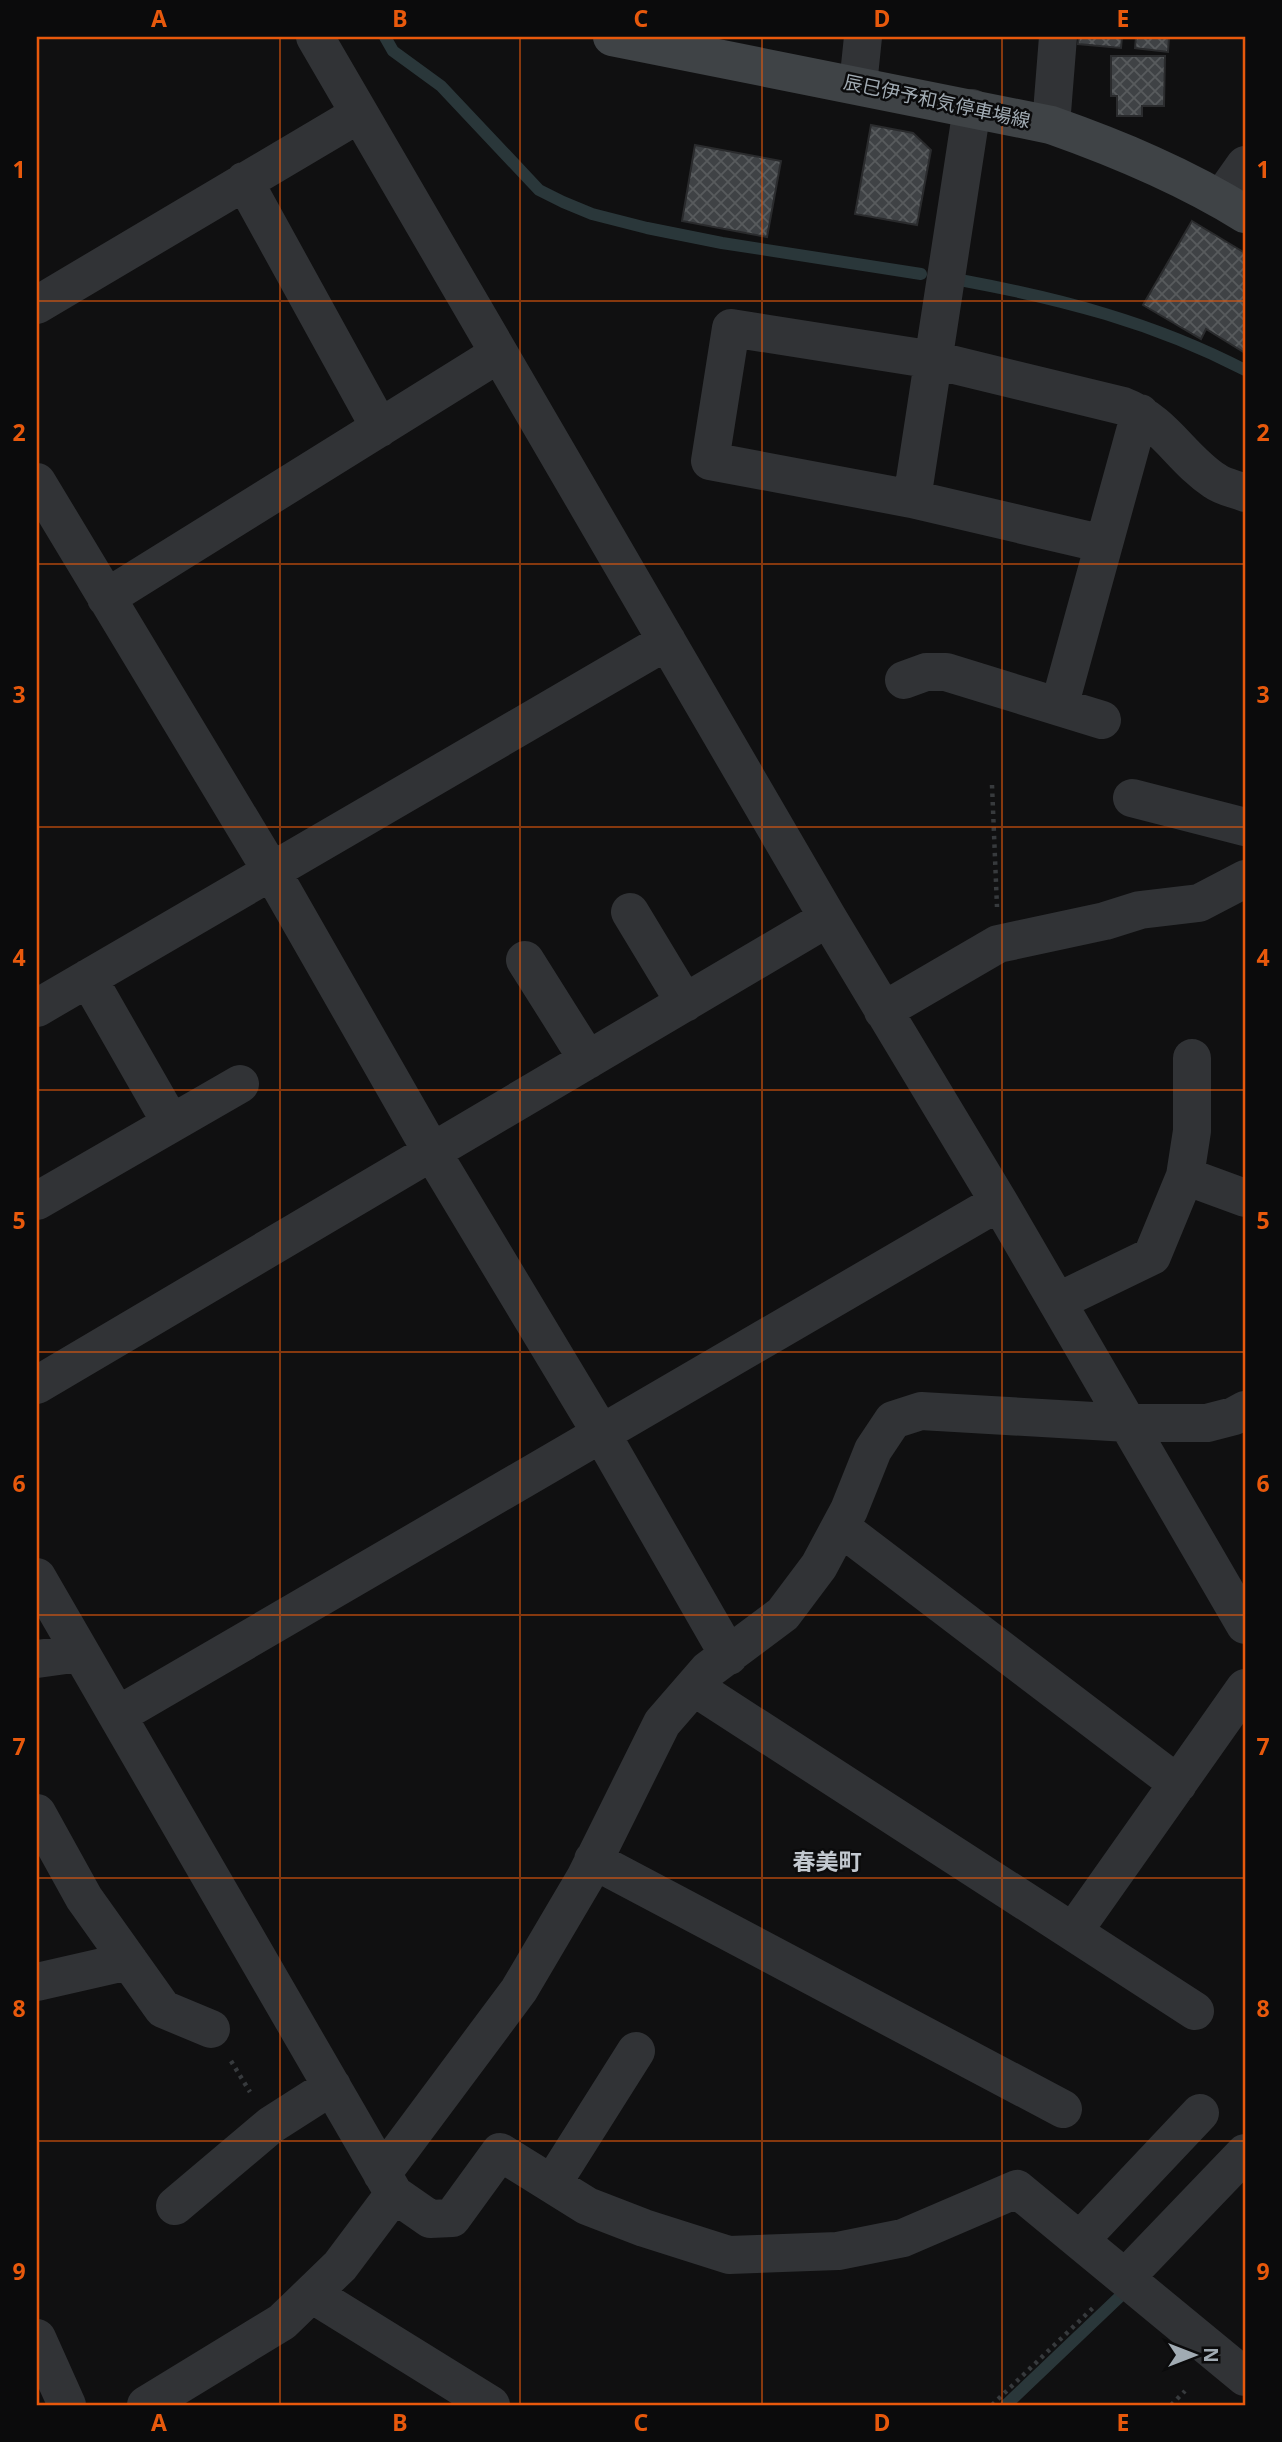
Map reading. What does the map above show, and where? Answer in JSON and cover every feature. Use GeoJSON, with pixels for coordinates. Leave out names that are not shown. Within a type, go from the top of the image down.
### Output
{"type":"FeatureCollection","features":[{"type":"Feature","properties":{"kind":"main road","name":"辰巳伊予和気停車場線"},"geometry":{"type":"LineString","coordinates":[[612,37],[1051,125],[1116,148],[1233,207]]}},
{"type":"Feature","properties":{"kind":"street"},"geometry":{"type":"LineString","coordinates":[[315,37],[828,918],[999,1202],[1245,1625]]}},
{"type":"Feature","properties":{"kind":"street"},"geometry":{"type":"LineString","coordinates":[[858,85],[863,37]]}},
{"type":"Feature","properties":{"kind":"street"},"geometry":{"type":"LineString","coordinates":[[1051,125],[1058,37]]}},
{"type":"Feature","properties":{"kind":"street"},"geometry":{"type":"LineString","coordinates":[[912,499],[972,108]]}},
{"type":"Feature","properties":{"kind":"street"},"geometry":{"type":"LineString","coordinates":[[37,305],[359,114]]}},
{"type":"Feature","properties":{"kind":"street"},"geometry":{"type":"LineString","coordinates":[[1233,207],[1245,165]]}},
{"type":"Feature","properties":{"kind":"street"},"geometry":{"type":"LineString","coordinates":[[244,181],[380,428]]}},
{"type":"Feature","properties":{"kind":"street"},"geometry":{"type":"LineString","coordinates":[[1104,544],[912,499],[710,461],[731,328],[934,360],[1123,406],[1140,412],[1158,426],[1216,482],[1245,493]]}},
{"type":"Feature","properties":{"kind":"street"},"geometry":{"type":"LineString","coordinates":[[106,598],[498,354]]}},
{"type":"Feature","properties":{"kind":"street"},"geometry":{"type":"LineString","coordinates":[[1059,707],[1140,412]]}},
{"type":"Feature","properties":{"kind":"street"},"geometry":{"type":"LineString","coordinates":[[39,490],[272,872],[432,1152],[601,1433],[729,1656]]}},
{"type":"Feature","properties":{"kind":"street"},"geometry":{"type":"LineString","coordinates":[[37,1008],[667,641]]}},
{"type":"Feature","properties":{"kind":"street"},"geometry":{"type":"LineString","coordinates":[[904,680],[926,672],[946,672],[1102,720]]}},
{"type":"Feature","properties":{"kind":"street"},"geometry":{"type":"LineString","coordinates":[[1132,798],[1245,827]]}},
{"type":"Feature","properties":{"kind":"street"},"geometry":{"type":"LineString","coordinates":[[883,1011],[998,944],[1105,921],[1140,910],[1199,903],[1245,879]]}},
{"type":"Feature","properties":{"kind":"street"},"geometry":{"type":"LineString","coordinates":[[630,912],[685,1003]]}},
{"type":"Feature","properties":{"kind":"street"},"geometry":{"type":"LineString","coordinates":[[37,1385],[828,918]]}},
{"type":"Feature","properties":{"kind":"street"},"geometry":{"type":"LineString","coordinates":[[525,960],[588,1060]]}},
{"type":"Feature","properties":{"kind":"street"},"geometry":{"type":"LineString","coordinates":[[88,978],[171,1123]]}},
{"type":"Feature","properties":{"kind":"street"},"geometry":{"type":"LineString","coordinates":[[1057,1302],[1153,1256],[1185,1176],[1192,1131],[1192,1058]]}},
{"type":"Feature","properties":{"kind":"street"},"geometry":{"type":"LineString","coordinates":[[37,1201],[240,1084]]}},
{"type":"Feature","properties":{"kind":"street"},"geometry":{"type":"LineString","coordinates":[[1185,1176],[1245,1198]]}},
{"type":"Feature","properties":{"kind":"street"},"geometry":{"type":"LineString","coordinates":[[118,1716],[999,1202]]}},
{"type":"Feature","properties":{"kind":"street"},"geometry":{"type":"LineString","coordinates":[[146,2405],[282,2322],[340,2266],[388,2184],[519,1990],[593,1860],[662,1723],[708,1671],[783,1614],[819,1566],[840,1527],[873,1450],[893,1420],[921,1411],[1128,1423],[1207,1423],[1234,1416],[1245,1410]]}},
{"type":"Feature","properties":{"kind":"street"},"geometry":{"type":"LineString","coordinates":[[840,1527],[1178,1784]]}},
{"type":"Feature","properties":{"kind":"street"},"geometry":{"type":"LineString","coordinates":[[37,1577],[388,2184],[430,2219],[452,2218],[500,2152],[587,2206],[644,2228],[729,2255],[838,2251],[902,2238],[1017,2189],[1245,2377]]}},
{"type":"Feature","properties":{"kind":"street"},"geometry":{"type":"LineString","coordinates":[[37,1659],[80,1653]]}},
{"type":"Feature","properties":{"kind":"street"},"geometry":{"type":"LineString","coordinates":[[694,1687],[1195,2011]]}},
{"type":"Feature","properties":{"kind":"street"},"geometry":{"type":"LineString","coordinates":[[1073,1933],[1245,1688]]}},
{"type":"Feature","properties":{"kind":"street"},"geometry":{"type":"LineString","coordinates":[[37,1813],[84,1898],[163,2009],[211,2029]]}},
{"type":"Feature","properties":{"kind":"street"},"geometry":{"type":"LineString","coordinates":[[593,1860],[1063,2109]]}},
{"type":"Feature","properties":{"kind":"street"},"geometry":{"type":"LineString","coordinates":[[37,1982],[128,1961]]}},
{"type":"Feature","properties":{"kind":"street"},"geometry":{"type":"LineString","coordinates":[[552,2184],[636,2051]]}},
{"type":"Feature","properties":{"kind":"street"},"geometry":{"type":"LineString","coordinates":[[175,2206],[271,2125],[331,2087]]}},
{"type":"Feature","properties":{"kind":"street"},"geometry":{"type":"LineString","coordinates":[[1080,2240],[1200,2113]]}},
{"type":"Feature","properties":{"kind":"street"},"geometry":{"type":"LineString","coordinates":[[1125,2277],[1245,2153]]}},
{"type":"Feature","properties":{"kind":"street"},"geometry":{"type":"LineString","coordinates":[[312,2294],[491,2405]]}},
{"type":"Feature","properties":{"kind":"street"},"geometry":{"type":"LineString","coordinates":[[37,2339],[67,2405]]}},
{"type":"Feature","properties":{"kind":"path"},"geometry":{"type":"LineString","coordinates":[[992,785],[998,944]]}},
{"type":"Feature","properties":{"kind":"path"},"geometry":{"type":"LineString","coordinates":[[211,2029],[271,2125]]}},
{"type":"Feature","properties":{"kind":"path"},"geometry":{"type":"LineString","coordinates":[[992,2405],[1125,2277]]}},
{"type":"Feature","properties":{"kind":"path"},"geometry":{"type":"LineString","coordinates":[[1171,2405],[1185,2391]]}},
{"type":"Feature","properties":{"kind":"building"},"geometry":{"type":"Polygon","coordinates":[[[1079,37],[1122,37],[1121,48],[1078,44],[1079,37]]]}},
{"type":"Feature","properties":{"kind":"building"},"geometry":{"type":"Polygon","coordinates":[[[1136,37],[1169,37],[1168,52],[1135,48],[1136,37]]]}},
{"type":"Feature","properties":{"kind":"building"},"geometry":{"type":"Polygon","coordinates":[[[1111,56],[1165,56],[1164,106],[1142,106],[1142,116],[1117,116],[1117,96],[1111,96],[1111,56]]]}},
{"type":"Feature","properties":{"kind":"building"},"geometry":{"type":"Polygon","coordinates":[[[871,125],[913,133],[931,150],[917,225],[855,214],[871,125]]]}},
{"type":"Feature","properties":{"kind":"building"},"geometry":{"type":"Polygon","coordinates":[[[695,145],[781,161],[767,237],[682,221],[695,145]]]}},
{"type":"Feature","properties":{"kind":"building"},"geometry":{"type":"Polygon","coordinates":[[[1192,221],[1245,253],[1245,353],[1206,329],[1201,339],[1143,305],[1192,221]]]}},
{"type":"Feature","properties":{"kind":"waterway"},"geometry":{"type":"LineString","coordinates":[[385,37],[393,51],[441,86],[539,190],[563,202],[592,214],[647,228],[722,243],[921,274]]}},
{"type":"Feature","properties":{"kind":"waterway"},"geometry":{"type":"LineString","coordinates":[[960,280],[1034,295],[1141,325],[1245,370]]}},
{"type":"Feature","properties":{"kind":"waterway"},"geometry":{"type":"LineString","coordinates":[[1006,2405],[1130,2287]]}},
{"type":"Feature","properties":{"kind":"district","name":"春美町"},"geometry":{"type":"Point","coordinates":[827,1861]}}]}
